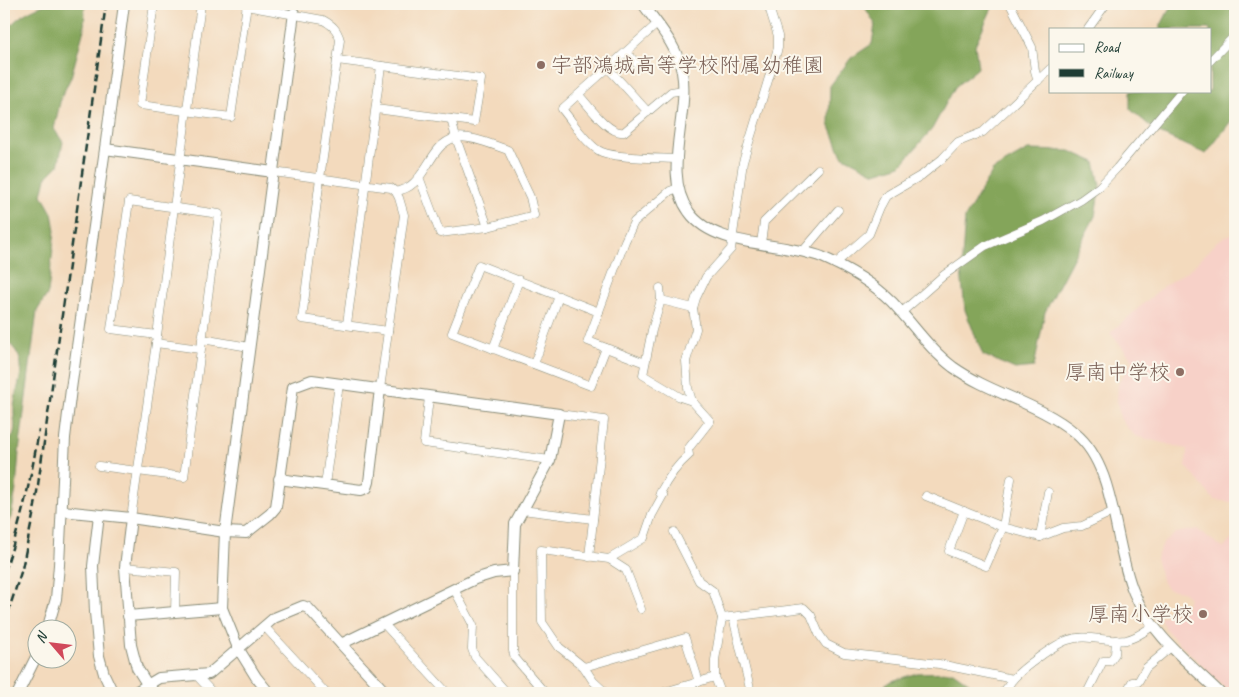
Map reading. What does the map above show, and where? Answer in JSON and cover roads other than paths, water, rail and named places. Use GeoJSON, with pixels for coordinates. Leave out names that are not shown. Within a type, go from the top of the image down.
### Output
{"type":"FeatureCollection","features":[{"type":"Feature","properties":{"kind":"street"},"geometry":{"type":"LineString","coordinates":[[50,620],[56,599],[65,438],[70,389],[124,4]]}},
{"type":"Feature","properties":{"kind":"street"},"geometry":{"type":"LineString","coordinates":[[154,4],[140,105],[230,117],[246,5],[323,20],[332,25],[338,32],[340,40],[302,319],[388,331]]}},
{"type":"Feature","properties":{"kind":"street"},"geometry":{"type":"LineString","coordinates":[[155,693],[137,668],[131,645],[125,567],[201,4]]}},
{"type":"Feature","properties":{"kind":"street"},"geometry":{"type":"LineString","coordinates":[[643,4],[673,46],[679,61],[683,90],[677,175],[678,188],[684,205],[694,219],[713,233],[803,251],[835,264],[876,288],[902,312],[930,346],[955,368],[970,378],[1054,419],[1078,435],[1100,465],[1123,563],[1133,592],[1145,615],[1172,646],[1220,693]]}},
{"type":"Feature","properties":{"kind":"street"},"geometry":{"type":"LineString","coordinates":[[609,559],[644,538],[652,515],[663,495],[660,494],[664,485],[677,466],[690,455],[688,449],[710,421],[692,401],[688,388],[685,368],[696,329],[693,308],[706,277],[730,249],[743,162],[778,48],[778,36],[768,4]]}},
{"type":"Feature","properties":{"kind":"street"},"geometry":{"type":"LineString","coordinates":[[1010,4],[1032,47],[1038,81]]}},
{"type":"Feature","properties":{"kind":"street"},"geometry":{"type":"LineString","coordinates":[[1089,28],[1106,4]]}},
{"type":"Feature","properties":{"kind":"street"},"geometry":{"type":"LineString","coordinates":[[269,693],[256,677],[238,648],[222,608],[225,532],[294,14]]}},
{"type":"Feature","properties":{"kind":"street"},"geometry":{"type":"LineString","coordinates":[[657,24],[562,109],[599,151],[611,154],[678,159]]}},
{"type":"Feature","properties":{"kind":"street"},"geometry":{"type":"LineString","coordinates":[[1212,59],[1235,35]]}},
{"type":"Feature","properties":{"kind":"street"},"geometry":{"type":"LineString","coordinates":[[626,52],[640,67]]}},
{"type":"Feature","properties":{"kind":"street"},"geometry":{"type":"LineString","coordinates":[[337,60],[480,79],[474,122],[376,109]]}},
{"type":"Feature","properties":{"kind":"street"},"geometry":{"type":"LineString","coordinates":[[347,324],[381,66]]}},
{"type":"Feature","properties":{"kind":"street"},"geometry":{"type":"LineString","coordinates":[[608,68],[648,112]]}},
{"type":"Feature","properties":{"kind":"street"},"geometry":{"type":"LineString","coordinates":[[835,264],[869,234],[886,196],[922,175],[958,142],[983,132],[1049,70]]}},
{"type":"Feature","properties":{"kind":"street"},"geometry":{"type":"LineString","coordinates":[[579,95],[610,128],[619,133],[624,132],[671,92],[683,90]]}},
{"type":"Feature","properties":{"kind":"street"},"geometry":{"type":"LineString","coordinates":[[902,312],[944,275],[985,246],[1043,221],[1081,200],[1099,187],[1181,92]]}},
{"type":"Feature","properties":{"kind":"street"},"geometry":{"type":"LineString","coordinates":[[451,119],[488,226]]}},
{"type":"Feature","properties":{"kind":"street"},"geometry":{"type":"LineString","coordinates":[[396,192],[411,186],[436,152],[448,142],[456,138],[470,138],[508,150],[530,197],[534,214],[488,226],[440,233],[419,177]]}},
{"type":"Feature","properties":{"kind":"street"},"geometry":{"type":"LineString","coordinates":[[105,149],[391,188],[396,192],[404,215],[367,488],[361,490],[280,479]]}},
{"type":"Feature","properties":{"kind":"street"},"geometry":{"type":"LineString","coordinates":[[761,243],[764,222],[818,169]]}},
{"type":"Feature","properties":{"kind":"street"},"geometry":{"type":"LineString","coordinates":[[645,363],[588,341],[625,240],[634,222],[670,191],[678,188]]}},
{"type":"Feature","properties":{"kind":"street"},"geometry":{"type":"LineString","coordinates":[[99,466],[184,477],[219,214],[129,201],[110,329],[200,349]]}},
{"type":"Feature","properties":{"kind":"street"},"geometry":{"type":"LineString","coordinates":[[803,251],[838,210]]}},
{"type":"Feature","properties":{"kind":"street"},"geometry":{"type":"LineString","coordinates":[[599,312],[479,265],[452,332],[591,386],[606,348]]}},
{"type":"Feature","properties":{"kind":"street"},"geometry":{"type":"LineString","coordinates":[[493,349],[519,280]]}},
{"type":"Feature","properties":{"kind":"street"},"geometry":{"type":"LineString","coordinates":[[660,288],[660,300],[643,375],[680,398],[692,401]]}},
{"type":"Feature","properties":{"kind":"street"},"geometry":{"type":"LineString","coordinates":[[534,364],[559,296]]}},
{"type":"Feature","properties":{"kind":"street"},"geometry":{"type":"LineString","coordinates":[[660,300],[693,308]]}},
{"type":"Feature","properties":{"kind":"street"},"geometry":{"type":"LineString","coordinates":[[202,339],[249,347]]}},
{"type":"Feature","properties":{"kind":"street"},"geometry":{"type":"LineString","coordinates":[[62,511],[131,518],[225,532],[246,533],[270,514],[276,506],[293,387],[312,380],[604,420],[589,558]]}},
{"type":"Feature","properties":{"kind":"street"},"geometry":{"type":"LineString","coordinates":[[325,484],[339,384]]}},
{"type":"Feature","properties":{"kind":"street"},"geometry":{"type":"LineString","coordinates":[[429,397],[424,443],[550,460]]}},
{"type":"Feature","properties":{"kind":"street"},"geometry":{"type":"LineString","coordinates":[[545,693],[515,658],[513,651],[513,571],[516,524],[550,460],[559,414]]}},
{"type":"Feature","properties":{"kind":"street"},"geometry":{"type":"LineString","coordinates":[[964,511],[949,551],[986,566],[1003,527],[1011,479]]}},
{"type":"Feature","properties":{"kind":"street"},"geometry":{"type":"LineString","coordinates":[[1040,537],[1048,492]]}},
{"type":"Feature","properties":{"kind":"street"},"geometry":{"type":"LineString","coordinates":[[926,496],[1003,527],[1040,537],[1063,528],[1082,526],[1112,512]]}},
{"type":"Feature","properties":{"kind":"street"},"geometry":{"type":"LineString","coordinates":[[522,510],[593,519]]}},
{"type":"Feature","properties":{"kind":"street"},"geometry":{"type":"LineString","coordinates":[[99,515],[93,566],[96,627],[99,656],[104,674],[113,693]]}},
{"type":"Feature","properties":{"kind":"street"},"geometry":{"type":"LineString","coordinates":[[674,532],[699,581],[713,591],[722,618],[715,677],[722,693]]}},
{"type":"Feature","properties":{"kind":"street"},"geometry":{"type":"LineString","coordinates":[[606,693],[593,681],[584,667],[558,646],[542,622],[541,550],[589,558],[609,559],[626,570],[641,609]]}},
{"type":"Feature","properties":{"kind":"street"},"geometry":{"type":"LineString","coordinates":[[125,567],[176,572],[175,612]]}},
{"type":"Feature","properties":{"kind":"street"},"geometry":{"type":"LineString","coordinates":[[341,644],[475,579],[494,573],[513,571]]}},
{"type":"Feature","properties":{"kind":"street"},"geometry":{"type":"LineString","coordinates":[[454,589],[473,626],[472,649],[474,657],[507,693]]}},
{"type":"Feature","properties":{"kind":"street"},"geometry":{"type":"LineString","coordinates":[[134,693],[159,678],[209,674],[274,618],[303,606],[308,608],[386,693]]}},
{"type":"Feature","properties":{"kind":"street"},"geometry":{"type":"LineString","coordinates":[[128,616],[222,608]]}},
{"type":"Feature","properties":{"kind":"street"},"geometry":{"type":"LineString","coordinates":[[722,618],[804,608],[811,615],[819,634],[826,644],[844,653],[939,664],[1013,679]]}},
{"type":"Feature","properties":{"kind":"street"},"geometry":{"type":"LineString","coordinates":[[733,617],[751,693]]}},
{"type":"Feature","properties":{"kind":"street"},"geometry":{"type":"LineString","coordinates":[[383,623],[447,693]]}},
{"type":"Feature","properties":{"kind":"street"},"geometry":{"type":"LineString","coordinates":[[1002,693],[1013,679],[1050,650],[1068,639],[1084,637],[1126,640],[1140,635],[1154,625]]}},
{"type":"Feature","properties":{"kind":"street"},"geometry":{"type":"LineString","coordinates":[[264,626],[326,693]]}},
{"type":"Feature","properties":{"kind":"street"},"geometry":{"type":"LineString","coordinates":[[584,667],[685,638],[699,682]]}},
{"type":"Feature","properties":{"kind":"street"},"geometry":{"type":"LineString","coordinates":[[1087,693],[1103,661],[1110,661],[1114,654],[1116,640]]}},
{"type":"Feature","properties":{"kind":"street"},"geometry":{"type":"LineString","coordinates":[[1126,693],[1132,682],[1138,682],[1146,668],[1172,646]]}},
{"type":"Feature","properties":{"kind":"street"},"geometry":{"type":"LineString","coordinates":[[19,691],[30,670]]}},
{"type":"Feature","properties":{"kind":"street"},"geometry":{"type":"LineString","coordinates":[[196,675],[213,693]]}},
{"type":"Feature","properties":{"kind":"street"},"geometry":{"type":"LineString","coordinates":[[661,693],[715,677]]}},
{"type":"Feature","properties":{"kind":"street"},"geometry":{"type":"LineString","coordinates":[[367,693],[377,684]]}},
{"type":"Feature","properties":{"kind":"railway"},"geometry":{"type":"LineString","coordinates":[[4,625],[22,569],[35,506],[106,4]]}},
{"type":"Feature","properties":{"kind":"railway"},"geometry":{"type":"LineString","coordinates":[[4,573],[24,503],[39,430]]}},
{"type":"Feature","properties":{"kind":"place","name":"宇部鴻城高等学校附属幼稚園"},"geometry":{"type":"Point","coordinates":[541,65]}},
{"type":"Feature","properties":{"kind":"place","name":"厚南中学校"},"geometry":{"type":"Point","coordinates":[1180,372]}},
{"type":"Feature","properties":{"kind":"place","name":"厚南小学校"},"geometry":{"type":"Point","coordinates":[1203,614]}}]}
